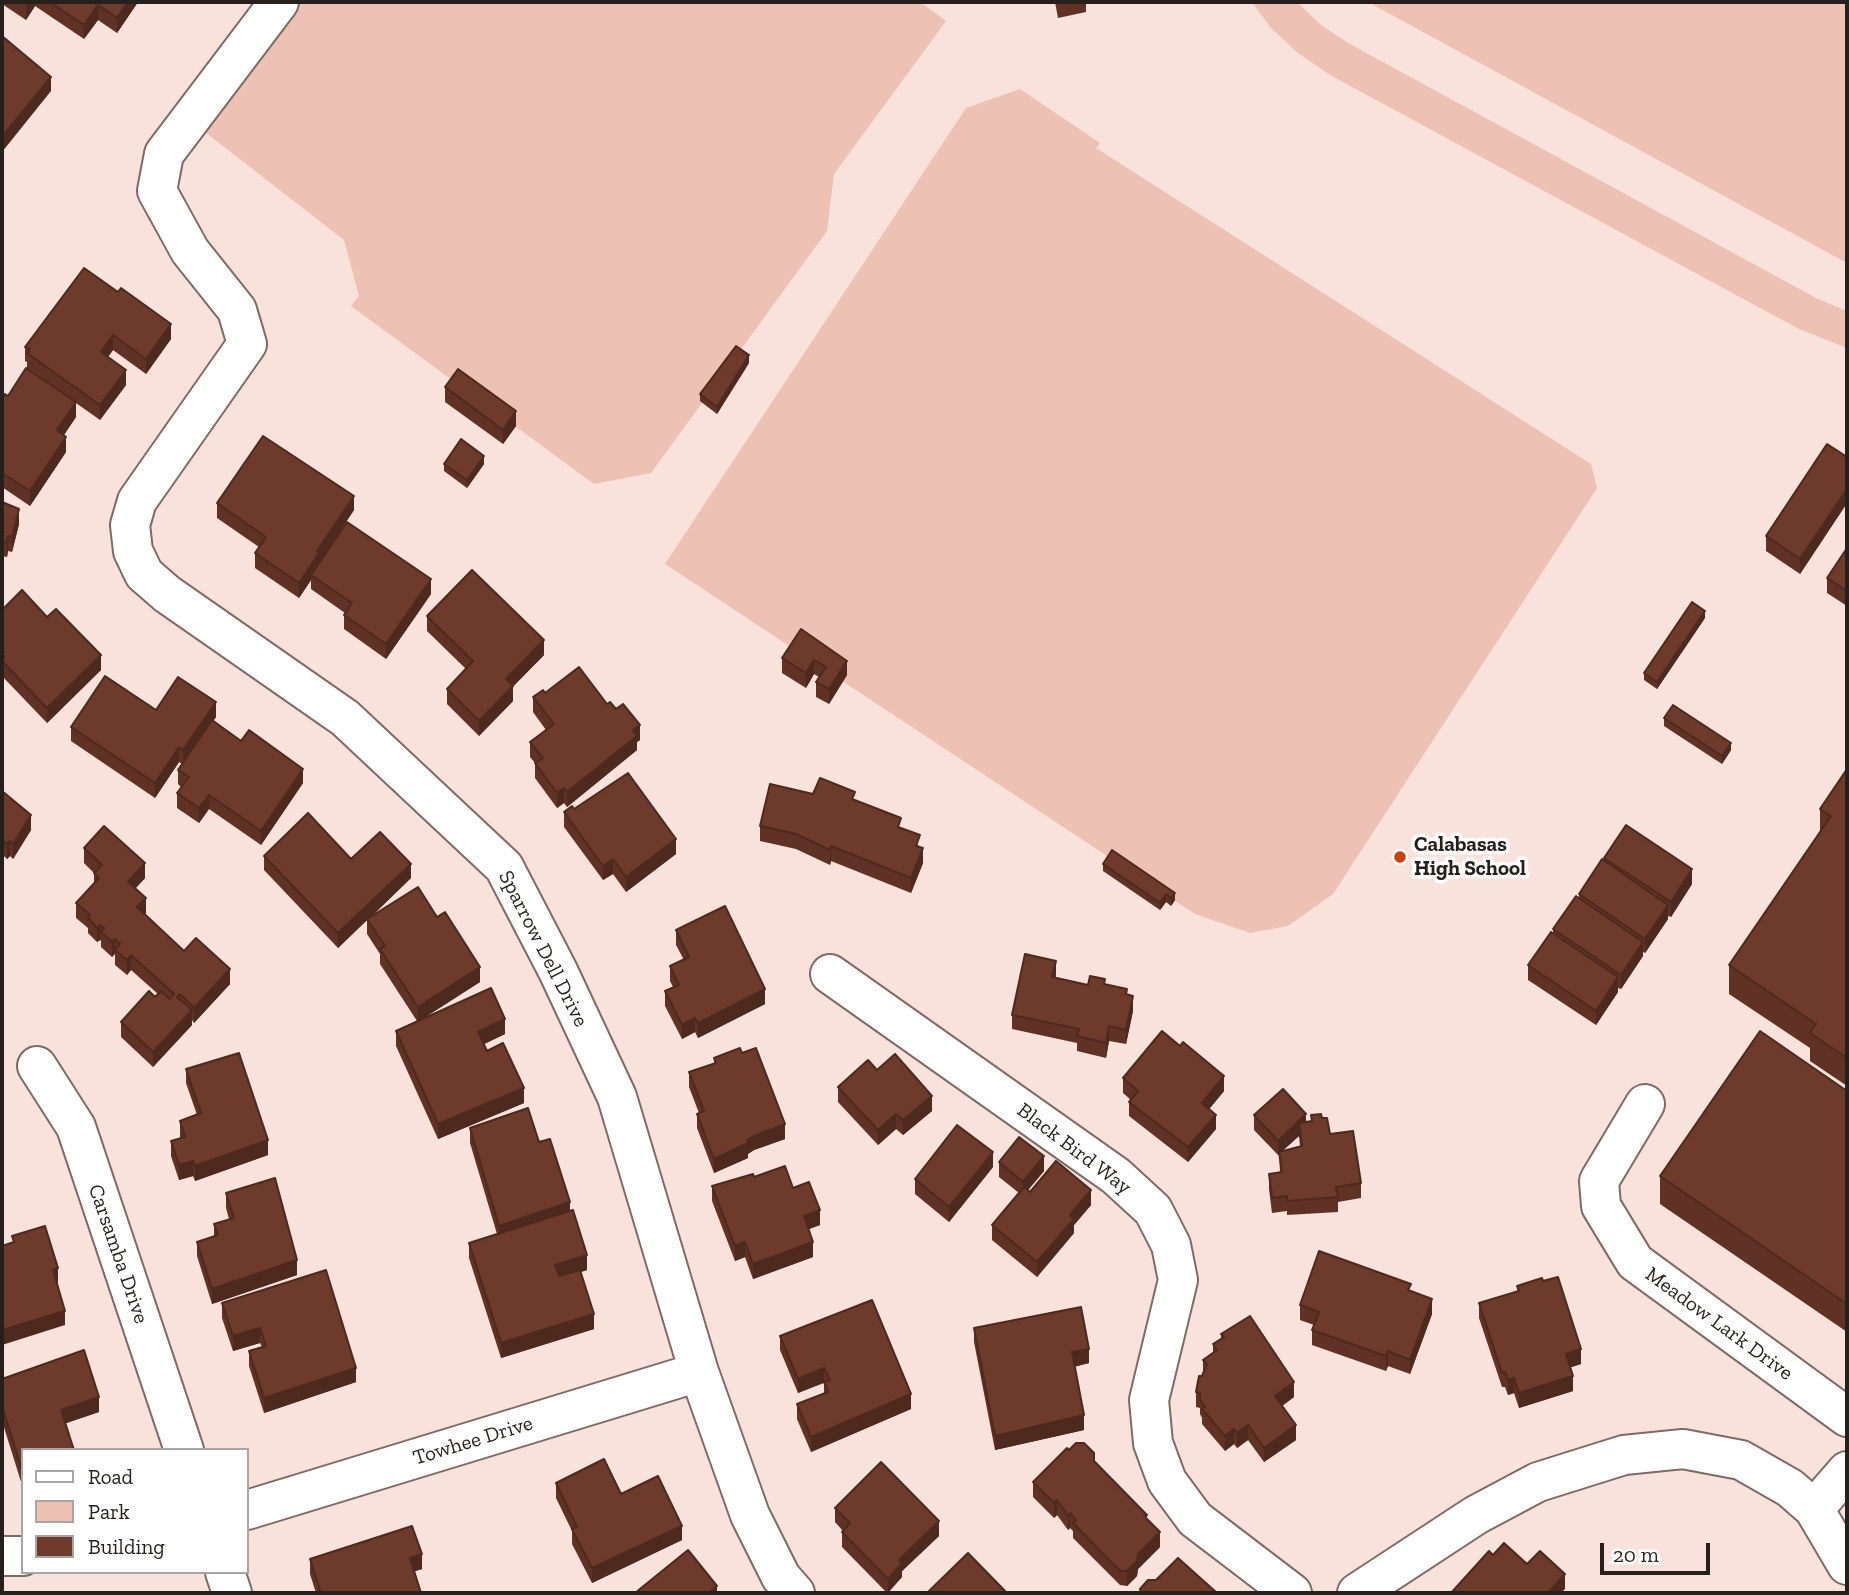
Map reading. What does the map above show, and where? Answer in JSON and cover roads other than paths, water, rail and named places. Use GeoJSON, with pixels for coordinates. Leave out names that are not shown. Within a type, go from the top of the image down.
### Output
{"type":"FeatureCollection","features":[{"type":"Feature","properties":{"kind":"street","name":"Sparrow Dell Drive"},"geometry":{"type":"LineString","coordinates":[[279,2],[164,154],[157,191],[190,251],[237,310],[247,344],[196,413],[137,501],[130,525],[133,551],[145,574],[167,594],[345,718],[504,867],[558,971],[617,1097],[699,1372],[750,1515],[782,1577],[795,1593]]}},
{"type":"Feature","properties":{"kind":"street","name":"Black Bird Way"},"geometry":{"type":"LineString","coordinates":[[830,974],[1116,1176],[1153,1210],[1171,1245],[1178,1280],[1149,1400],[1153,1443],[1167,1480],[1195,1520],[1292,1593]]}},
{"type":"Feature","properties":{"kind":"street","name":"Carsamba Drive"},"geometry":{"type":"LineString","coordinates":[[37,1066],[76,1127],[183,1448]]}},
{"type":"Feature","properties":{"kind":"street","name":"Meadow Lark Drive"},"geometry":{"type":"LineString","coordinates":[[1645,1104],[1599,1181],[1601,1206],[1635,1262],[1847,1417]]}},
{"type":"Feature","properties":{"kind":"street","name":"Towhee Drive"},"geometry":{"type":"LineString","coordinates":[[248,1510],[699,1372]]}},
{"type":"Feature","properties":{"kind":"street"},"geometry":{"type":"LineString","coordinates":[[1357,1593],[1476,1515],[1538,1482],[1624,1455],[1683,1449],[1741,1460],[1790,1488],[1814,1509],[1847,1565]]}},
{"type":"Feature","properties":{"kind":"street"},"geometry":{"type":"LineString","coordinates":[[1814,1509],[1847,1471]]}},
{"type":"Feature","properties":{"kind":"street"},"geometry":{"type":"LineString","coordinates":[[2,1556],[21,1556]]}},
{"type":"Feature","properties":{"kind":"street"},"geometry":{"type":"LineString","coordinates":[[226,1574],[232,1593]]}},
{"type":"Feature","properties":{"kind":"place","name":"Calabasas High School"},"geometry":{"type":"Point","coordinates":[1400,857]}}]}
